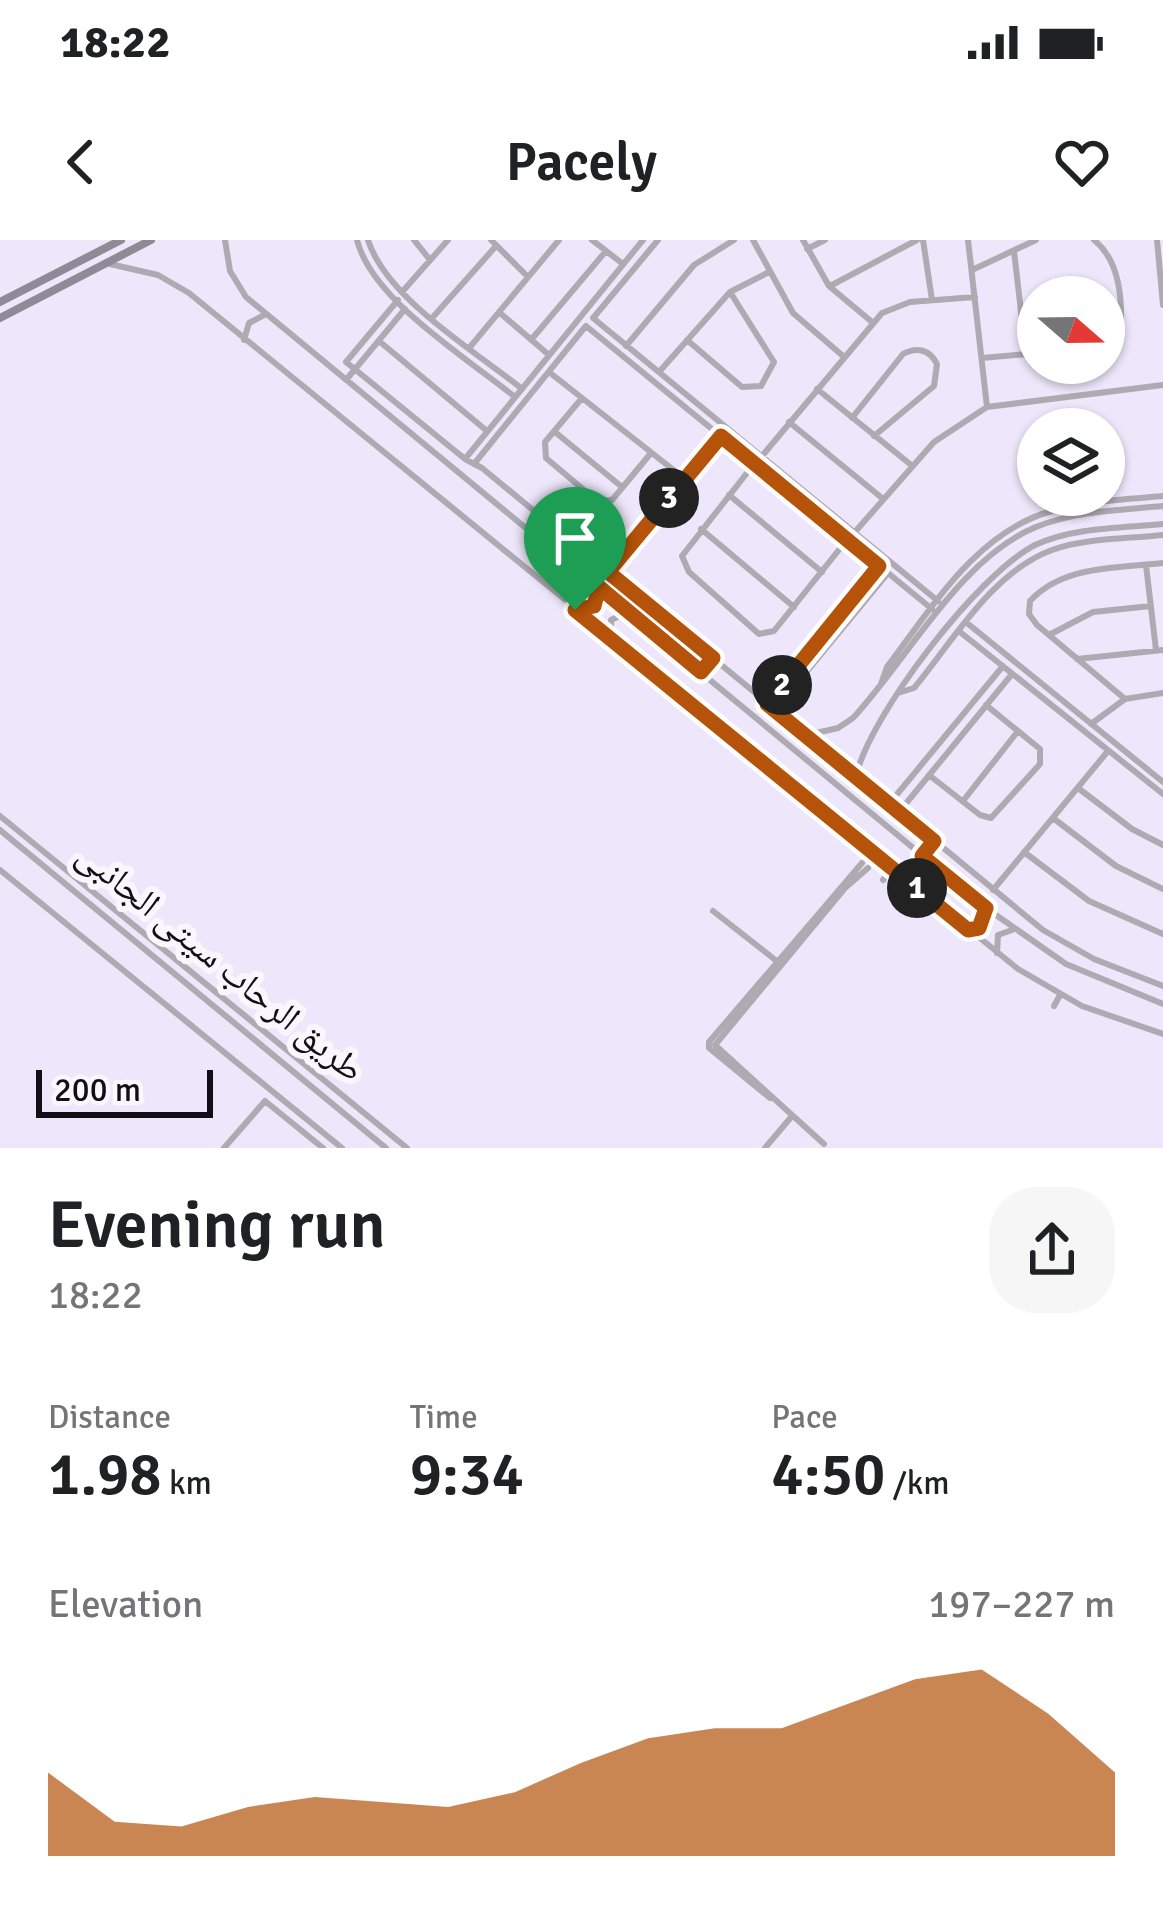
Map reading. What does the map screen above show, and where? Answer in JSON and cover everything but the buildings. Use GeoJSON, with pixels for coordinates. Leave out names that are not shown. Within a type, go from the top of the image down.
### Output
{"type":"FeatureCollection","features":[{"type":"Feature","properties":{"kind":"main road"},"geometry":{"type":"LineString","coordinates":[[0,302],[121,240]]}},
{"type":"Feature","properties":{"kind":"main road"},"geometry":{"type":"LineString","coordinates":[[0,318],[151,240]]}},
{"type":"Feature","properties":{"kind":"main road"},"geometry":{"type":"LineString","coordinates":[[82,260],[88,273]]}},
{"type":"Feature","properties":{"kind":"street"},"geometry":{"type":"LineString","coordinates":[[226,240],[234,280],[266,314],[922,856],[1015,931],[1094,979],[1163,1004]]}},
{"type":"Feature","properties":{"kind":"street"},"geometry":{"type":"LineString","coordinates":[[356,240],[373,277],[433,317],[522,389]]}},
{"type":"Feature","properties":{"kind":"street"},"geometry":{"type":"LineString","coordinates":[[368,240],[406,308],[515,397]]}},
{"type":"Feature","properties":{"kind":"street"},"geometry":{"type":"LineString","coordinates":[[414,240],[430,260]]}},
{"type":"Feature","properties":{"kind":"street"},"geometry":{"type":"LineString","coordinates":[[337,372],[448,240]]}},
{"type":"Feature","properties":{"kind":"street"},"geometry":{"type":"LineString","coordinates":[[470,347],[557,240]]}},
{"type":"Feature","properties":{"kind":"street"},"geometry":{"type":"LineString","coordinates":[[592,240],[623,264]]}},
{"type":"Feature","properties":{"kind":"street"},"geometry":{"type":"LineString","coordinates":[[464,459],[643,240]]}},
{"type":"Feature","properties":{"kind":"street"},"geometry":{"type":"LineString","coordinates":[[474,464],[658,240]]}},
{"type":"Feature","properties":{"kind":"street"},"geometry":{"type":"LineString","coordinates":[[626,346],[694,266],[734,240]]}},
{"type":"Feature","properties":{"kind":"street"},"geometry":{"type":"LineString","coordinates":[[753,240],[793,313],[844,356]]}},
{"type":"Feature","properties":{"kind":"street"},"geometry":{"type":"LineString","coordinates":[[825,240],[805,244],[829,286],[872,322]]}},
{"type":"Feature","properties":{"kind":"street"},"geometry":{"type":"LineString","coordinates":[[829,286],[920,240],[932,300]]}},
{"type":"Feature","properties":{"kind":"street"},"geometry":{"type":"LineString","coordinates":[[968,240],[987,407]]}},
{"type":"Feature","properties":{"kind":"street"},"geometry":{"type":"LineString","coordinates":[[972,270],[1036,240]]}},
{"type":"Feature","properties":{"kind":"street"},"geometry":{"type":"LineString","coordinates":[[1094,240],[1116,268],[1117,276]]}},
{"type":"Feature","properties":{"kind":"street"},"geometry":{"type":"LineString","coordinates":[[1157,240],[1163,305]]}},
{"type":"Feature","properties":{"kind":"street"},"geometry":{"type":"LineString","coordinates":[[433,317],[494,243],[528,277]]}},
{"type":"Feature","properties":{"kind":"street"},"geometry":{"type":"LineString","coordinates":[[531,340],[606,251]]}},
{"type":"Feature","properties":{"kind":"street"},"geometry":{"type":"LineString","coordinates":[[1014,251],[1017,278]]}},
{"type":"Feature","properties":{"kind":"street"},"geometry":{"type":"LineString","coordinates":[[106,264],[141,269],[174,283],[997,953],[1060,995],[1163,1034]]}},
{"type":"Feature","properties":{"kind":"street"},"geometry":{"type":"LineString","coordinates":[[659,372],[730,292],[769,272]]}},
{"type":"Feature","properties":{"kind":"street"},"geometry":{"type":"LineString","coordinates":[[603,290],[611,296]]}},
{"type":"Feature","properties":{"kind":"street"},"geometry":{"type":"LineString","coordinates":[[687,340],[742,387],[760,386],[773,371],[774,362],[730,292]]}},
{"type":"Feature","properties":{"kind":"street"},"geometry":{"type":"LineString","coordinates":[[762,457],[872,322],[896,305],[975,297]]}},
{"type":"Feature","properties":{"kind":"street"},"geometry":{"type":"LineString","coordinates":[[346,380],[406,308]]}},
{"type":"Feature","properties":{"kind":"street"},"geometry":{"type":"LineString","coordinates":[[499,312],[549,356]]}},
{"type":"Feature","properties":{"kind":"street"},"geometry":{"type":"LineString","coordinates":[[244,342],[249,323],[266,314]]}},
{"type":"Feature","properties":{"kind":"street"},"geometry":{"type":"LineString","coordinates":[[593,318],[854,532],[935,605]]}},
{"type":"Feature","properties":{"kind":"street"},"geometry":{"type":"LineString","coordinates":[[586,326],[879,566],[921,593]]}},
{"type":"Feature","properties":{"kind":"street"},"geometry":{"type":"LineString","coordinates":[[597,336],[604,327]]}},
{"type":"Feature","properties":{"kind":"street"},"geometry":{"type":"LineString","coordinates":[[379,341],[490,445]]}},
{"type":"Feature","properties":{"kind":"street"},"geometry":{"type":"LineString","coordinates":[[852,418],[903,354],[928,352],[938,364],[934,386],[874,436]]}},
{"type":"Feature","properties":{"kind":"street"},"geometry":{"type":"LineString","coordinates":[[982,358],[1017,356]]}},
{"type":"Feature","properties":{"kind":"street"},"geometry":{"type":"LineString","coordinates":[[346,362],[993,890],[1068,946],[1163,986]]}},
{"type":"Feature","properties":{"kind":"street"},"geometry":{"type":"LineString","coordinates":[[549,372],[685,479]]}},
{"type":"Feature","properties":{"kind":"street"},"geometry":{"type":"LineString","coordinates":[[854,532],[910,464],[987,407],[1163,385]]}},
{"type":"Feature","properties":{"kind":"street"},"geometry":{"type":"LineString","coordinates":[[817,388],[910,464]]}},
{"type":"Feature","properties":{"kind":"street"},"geometry":{"type":"LineString","coordinates":[[582,398],[545,442],[546,458],[584,490],[604,503],[651,452]]}},
{"type":"Feature","properties":{"kind":"street"},"geometry":{"type":"LineString","coordinates":[[790,422],[882,499]]}},
{"type":"Feature","properties":{"kind":"street"},"geometry":{"type":"LineString","coordinates":[[554,431],[622,488]]}},
{"type":"Feature","properties":{"kind":"street"},"geometry":{"type":"LineString","coordinates":[[608,572],[721,436]]}},
{"type":"Feature","properties":{"kind":"street"},"geometry":{"type":"LineString","coordinates":[[365,455],[372,446]]}},
{"type":"Feature","properties":{"kind":"street"},"geometry":{"type":"LineString","coordinates":[[754,464],[684,551],[685,568],[759,634],[772,634],[848,540]]}},
{"type":"Feature","properties":{"kind":"street"},"geometry":{"type":"LineString","coordinates":[[797,499],[804,491]]}},
{"type":"Feature","properties":{"kind":"street"},"geometry":{"type":"LineString","coordinates":[[729,495],[822,572]]}},
{"type":"Feature","properties":{"kind":"street"},"geometry":{"type":"LineString","coordinates":[[1125,501],[1163,496]]}},
{"type":"Feature","properties":{"kind":"street"},"geometry":{"type":"LineString","coordinates":[[1125,510],[1163,506]]}},
{"type":"Feature","properties":{"kind":"street"},"geometry":{"type":"LineString","coordinates":[[1128,510],[1129,528]]}},
{"type":"Feature","properties":{"kind":"street"},"geometry":{"type":"LineString","coordinates":[[881,686],[887,668],[935,605],[1001,535],[1041,516]]}},
{"type":"Feature","properties":{"kind":"street"},"geometry":{"type":"LineString","coordinates":[[1054,516],[1056,520]]}},
{"type":"Feature","properties":{"kind":"street"},"geometry":{"type":"LineString","coordinates":[[806,735],[838,728],[865,705],[965,575],[1011,540],[1056,520],[1081,516]]}},
{"type":"Feature","properties":{"kind":"street"},"geometry":{"type":"LineString","coordinates":[[1107,516],[1110,530]]}},
{"type":"Feature","properties":{"kind":"street"},"geometry":{"type":"LineString","coordinates":[[856,776],[879,716],[984,586],[1022,553],[1047,540],[1163,524]]}},
{"type":"Feature","properties":{"kind":"street"},"geometry":{"type":"LineString","coordinates":[[701,530],[794,607]]}},
{"type":"Feature","properties":{"kind":"street"},"geometry":{"type":"LineString","coordinates":[[898,693],[914,688],[992,594],[1028,562],[1051,550],[1163,535]]}},
{"type":"Feature","properties":{"kind":"street"},"geometry":{"type":"LineString","coordinates":[[1125,698],[1033,620],[1029,608],[1035,595],[1072,574],[1163,562]]}},
{"type":"Feature","properties":{"kind":"street"},"geometry":{"type":"LineString","coordinates":[[1077,659],[1160,650],[1146,565]]}},
{"type":"Feature","properties":{"kind":"street"},"geometry":{"type":"LineString","coordinates":[[767,704],[879,566]]}},
{"type":"Feature","properties":{"kind":"street"},"geometry":{"type":"LineString","coordinates":[[775,710],[888,573]]}},
{"type":"Feature","properties":{"kind":"street"},"geometry":{"type":"LineString","coordinates":[[984,586],[992,594]]}},
{"type":"Feature","properties":{"kind":"street"},"geometry":{"type":"LineString","coordinates":[[575,610],[594,606],[599,587]]}},
{"type":"Feature","properties":{"kind":"street"},"geometry":{"type":"LineString","coordinates":[[1049,635],[1094,612],[1151,606]]}},
{"type":"Feature","properties":{"kind":"street"},"geometry":{"type":"LineString","coordinates":[[612,640],[611,620],[629,613]]}},
{"type":"Feature","properties":{"kind":"street"},"geometry":{"type":"LineString","coordinates":[[581,629],[588,621]]}},
{"type":"Feature","properties":{"kind":"street"},"geometry":{"type":"LineString","coordinates":[[967,623],[1163,782]]}},
{"type":"Feature","properties":{"kind":"street"},"geometry":{"type":"LineString","coordinates":[[960,632],[1163,794]]}},
{"type":"Feature","properties":{"kind":"street"},"geometry":{"type":"LineString","coordinates":[[973,642],[980,634]]}},
{"type":"Feature","properties":{"kind":"street"},"geometry":{"type":"LineString","coordinates":[[701,672],[713,658]]}},
{"type":"Feature","properties":{"kind":"street"},"geometry":{"type":"LineString","coordinates":[[889,804],[1003,666]]}},
{"type":"Feature","properties":{"kind":"street"},"geometry":{"type":"LineString","coordinates":[[898,812],[1012,674]]}},
{"type":"Feature","properties":{"kind":"street"},"geometry":{"type":"LineString","coordinates":[[1091,724],[1125,698],[1163,693]]}},
{"type":"Feature","properties":{"kind":"street"},"geometry":{"type":"LineString","coordinates":[[1053,707],[1060,699]]}},
{"type":"Feature","properties":{"kind":"street"},"geometry":{"type":"LineString","coordinates":[[865,705],[879,716]]}},
{"type":"Feature","properties":{"kind":"street"},"geometry":{"type":"LineString","coordinates":[[929,775],[983,817],[995,817],[1040,764],[1041,752],[986,705]]}},
{"type":"Feature","properties":{"kind":"street"},"geometry":{"type":"LineString","coordinates":[[963,802],[1018,731]]}},
{"type":"Feature","properties":{"kind":"street"},"geometry":{"type":"LineString","coordinates":[[993,890],[1108,752]]}},
{"type":"Feature","properties":{"kind":"street"},"geometry":{"type":"LineString","coordinates":[[1078,788],[1132,829],[1163,845]]}},
{"type":"Feature","properties":{"kind":"street","name":"طريق الرحاب سيتى الجانبى"},"geometry":{"type":"LineString","coordinates":[[0,816],[407,1148]]}},
{"type":"Feature","properties":{"kind":"street"},"geometry":{"type":"LineString","coordinates":[[1052,818],[1116,866],[1163,889]]}},
{"type":"Feature","properties":{"kind":"street"},"geometry":{"type":"LineString","coordinates":[[0,830],[386,1148]]}},
{"type":"Feature","properties":{"kind":"street"},"geometry":{"type":"LineString","coordinates":[[922,856],[934,841]]}},
{"type":"Feature","properties":{"kind":"street"},"geometry":{"type":"LineString","coordinates":[[1024,852],[1089,901],[1163,934]]}},
{"type":"Feature","properties":{"kind":"street"},"geometry":{"type":"LineString","coordinates":[[824,1144],[716,1045],[779,963],[865,865]]}},
{"type":"Feature","properties":{"kind":"street"},"geometry":{"type":"LineString","coordinates":[[883,880],[892,869]]}},
{"type":"Feature","properties":{"kind":"street"},"geometry":{"type":"LineString","coordinates":[[0,870],[340,1148]]}},
{"type":"Feature","properties":{"kind":"street"},"geometry":{"type":"LineString","coordinates":[[968,930],[983,924],[986,908]]}},
{"type":"Feature","properties":{"kind":"street"},"geometry":{"type":"LineString","coordinates":[[712,911],[779,963]]}},
{"type":"Feature","properties":{"kind":"street"},"geometry":{"type":"LineString","coordinates":[[997,953],[998,935],[1015,931]]}},
{"type":"Feature","properties":{"kind":"street"},"geometry":{"type":"LineString","coordinates":[[1054,1006],[1060,995]]}},
{"type":"Feature","properties":{"kind":"street"},"geometry":{"type":"LineString","coordinates":[[224,1148],[265,1101],[323,1148]]}},
{"type":"Feature","properties":{"kind":"street"},"geometry":{"type":"LineString","coordinates":[[765,1148],[792,1116]]}},
{"type":"Feature","properties":{"kind":"route"},"geometry":{"type":"LineString","coordinates":[[721,436],[879,566],[767,704],[934,841],[922,856],[986,908],[983,924],[968,930],[575,610],[594,606],[599,587],[701,672],[713,658],[608,572],[721,436]]}}]}
